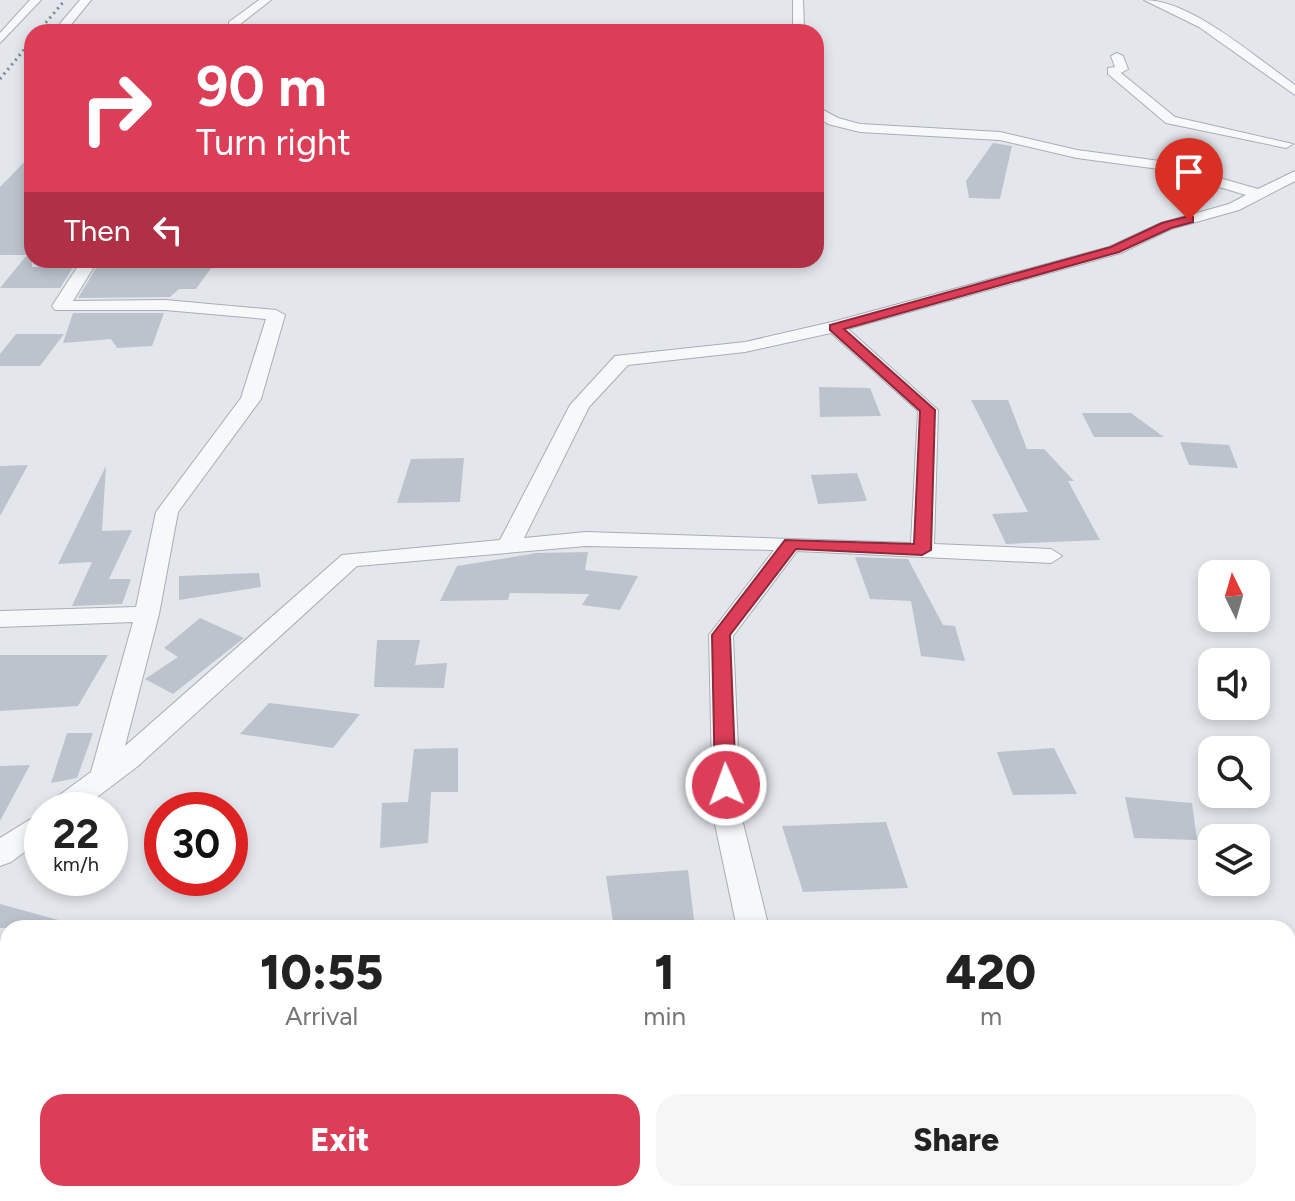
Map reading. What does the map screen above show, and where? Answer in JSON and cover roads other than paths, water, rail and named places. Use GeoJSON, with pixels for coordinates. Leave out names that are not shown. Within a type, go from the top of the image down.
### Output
{"type":"FeatureCollection","features":[{"type":"Feature","properties":{"kind":"street"},"geometry":{"type":"LineString","coordinates":[[0,40],[36,0]]}},
{"type":"Feature","properties":{"kind":"street"},"geometry":{"type":"LineString","coordinates":[[66,24],[86,0]]}},
{"type":"Feature","properties":{"kind":"street"},"geometry":{"type":"LineString","coordinates":[[233,24],[266,0]]}},
{"type":"Feature","properties":{"kind":"street"},"geometry":{"type":"LineString","coordinates":[[798,0],[799,24]]}},
{"type":"Feature","properties":{"kind":"street"},"geometry":{"type":"LineString","coordinates":[[1149,0],[1203,25],[1295,91]]}},
{"type":"Feature","properties":{"kind":"street"},"geometry":{"type":"LineString","coordinates":[[1117,56],[1122,69],[1112,71],[1171,120],[1290,147]]}},
{"type":"Feature","properties":{"kind":"street"},"geometry":{"type":"LineString","coordinates":[[824,115],[833,121],[860,128],[1000,136],[1077,154],[1160,165],[1260,194]]}},
{"type":"Feature","properties":{"kind":"street"},"geometry":{"type":"LineString","coordinates":[[1265,130],[1290,147]]}},
{"type":"Feature","properties":{"kind":"street"},"geometry":{"type":"LineString","coordinates":[[1254,153],[1295,159]]}},
{"type":"Feature","properties":{"kind":"street"},"geometry":{"type":"LineString","coordinates":[[508,546],[580,405],[622,360],[745,347],[835,327],[1115,250],[1166,226],[1234,207],[1295,175]]}},
{"type":"Feature","properties":{"kind":"street"},"geometry":{"type":"LineString","coordinates":[[85,268],[61,306],[165,305],[276,315],[251,399],[167,512],[147,614],[103,778]]}},
{"type":"Feature","properties":{"kind":"street"},"geometry":{"type":"LineString","coordinates":[[835,327],[928,410],[922,550]]}},
{"type":"Feature","properties":{"kind":"street"},"geometry":{"type":"LineString","coordinates":[[84,792],[350,560],[586,539],[791,544],[1051,556]]}},
{"type":"Feature","properties":{"kind":"street"},"geometry":{"type":"LineString","coordinates":[[751,920],[727,815],[721,635],[791,544]]}},
{"type":"Feature","properties":{"kind":"street"},"geometry":{"type":"LineString","coordinates":[[0,619],[147,614]]}},
{"type":"Feature","properties":{"kind":"street"},"geometry":{"type":"LineString","coordinates":[[0,854],[24,836]]}},
{"type":"Feature","properties":{"kind":"railway"},"geometry":{"type":"LineString","coordinates":[[45,24],[65,0]]}},
{"type":"Feature","properties":{"kind":"railway"},"geometry":{"type":"LineString","coordinates":[[0,79],[24,50]]}}]}
